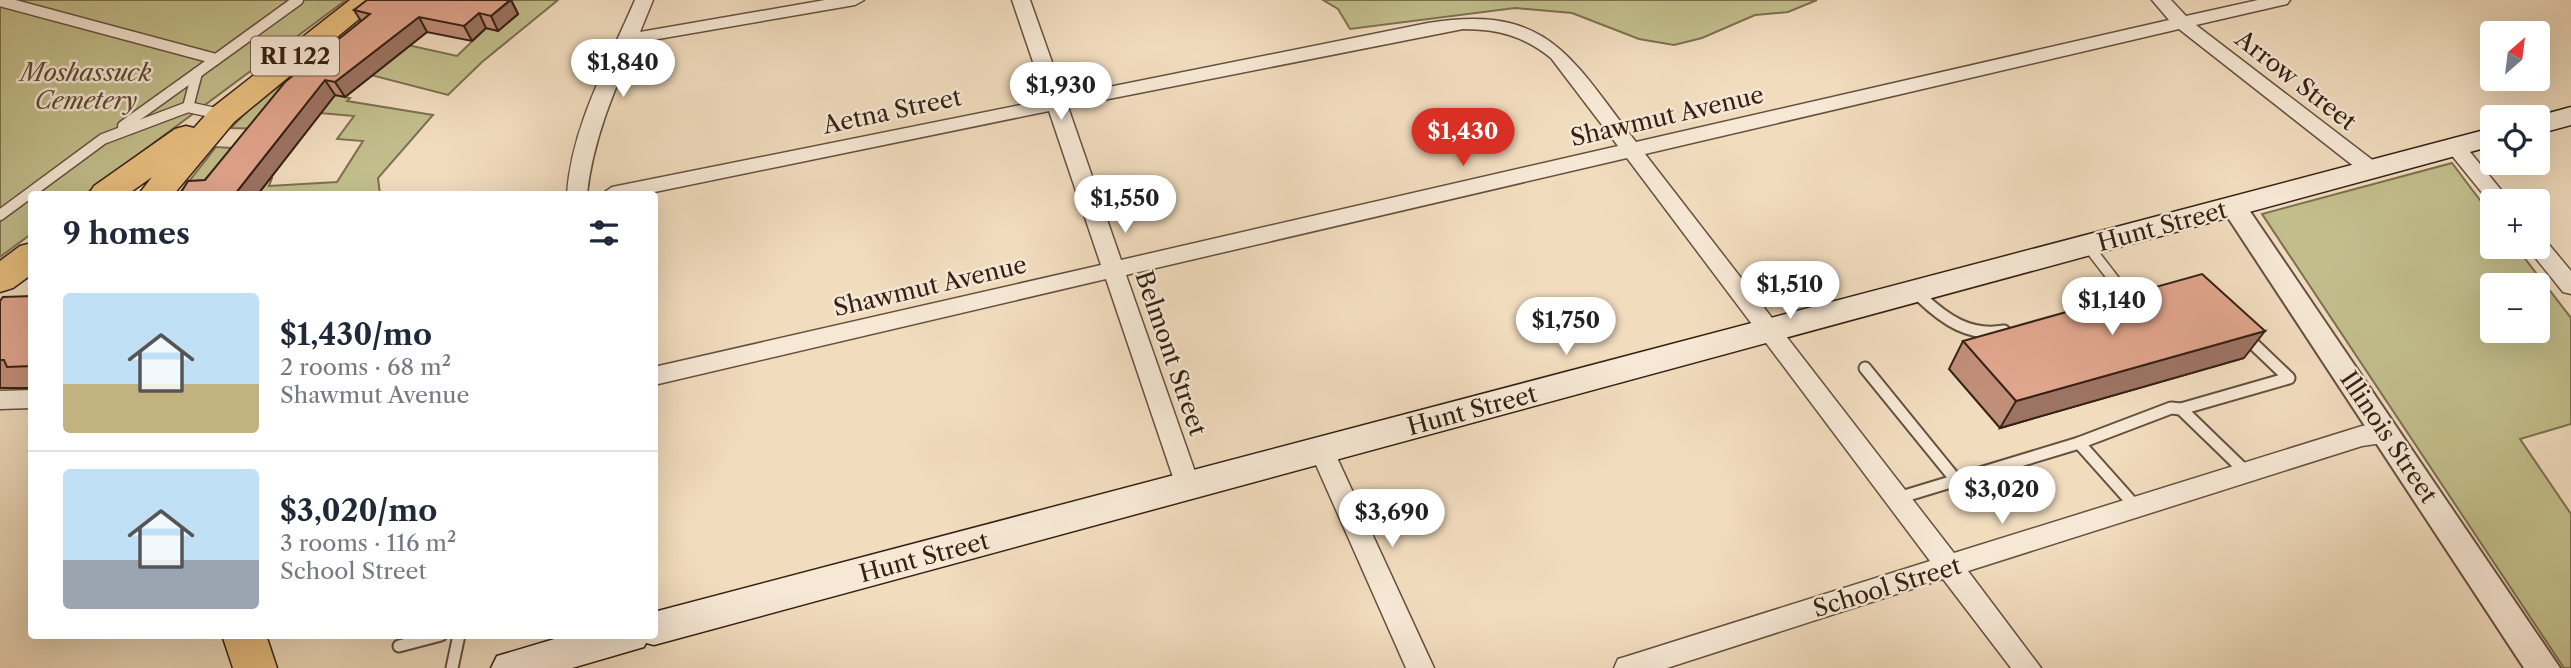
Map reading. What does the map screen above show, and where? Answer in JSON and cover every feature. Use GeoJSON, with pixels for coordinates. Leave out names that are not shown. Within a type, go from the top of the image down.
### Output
{"type":"FeatureCollection","features":[{"type":"Feature","properties":{"kind":"main road","name":"RI 122"},"geometry":{"type":"LineString","coordinates":[[110,191],[183,138],[223,115],[368,0]]}},
{"type":"Feature","properties":{"kind":"main road","name":"RI 122"},"geometry":{"type":"LineString","coordinates":[[159,191],[223,115]]}},
{"type":"Feature","properties":{"kind":"main road"},"geometry":{"type":"LineString","coordinates":[[2550,122],[2571,116]]}},
{"type":"Feature","properties":{"kind":"main road","name":"Hunt Street"},"geometry":{"type":"LineString","coordinates":[[658,628],[2480,140]]}},
{"type":"Feature","properties":{"kind":"main road"},"geometry":{"type":"LineString","coordinates":[[0,279],[28,258]]}},
{"type":"Feature","properties":{"kind":"main road"},"geometry":{"type":"LineString","coordinates":[[245,639],[255,668]]}},
{"type":"Feature","properties":{"kind":"main road"},"geometry":{"type":"LineString","coordinates":[[510,668],[580,642],[602,639]]}},
{"type":"Feature","properties":{"kind":"street"},"geometry":{"type":"LineString","coordinates":[[577,191],[578,165],[598,107],[644,0]]}},
{"type":"Feature","properties":{"kind":"street"},"geometry":{"type":"LineString","coordinates":[[629,38],[658,36],[855,0]]}},
{"type":"Feature","properties":{"kind":"street","name":"Belmont Street"},"geometry":{"type":"LineString","coordinates":[[1021,0],[1188,486]]}},
{"type":"Feature","properties":{"kind":"street","name":"Arrow Street"},"geometry":{"type":"LineString","coordinates":[[2161,0],[2182,23],[2372,170]]}},
{"type":"Feature","properties":{"kind":"street","name":"Shawmut Avenue"},"geometry":{"type":"LineString","coordinates":[[658,375],[2281,0]]}},
{"type":"Feature","properties":{"kind":"street","name":"Aetna Street"},"geometry":{"type":"LineString","coordinates":[[626,191],[1462,22],[1481,21],[1512,28],[1544,42],[1558,54],[2027,668]]}},
{"type":"Feature","properties":{"kind":"street"},"geometry":{"type":"LineString","coordinates":[[2455,147],[2490,189]]}},
{"type":"Feature","properties":{"kind":"street","name":"Illinois Street"},"geometry":{"type":"LineString","coordinates":[[2234,207],[2543,668]]}},
{"type":"Feature","properties":{"kind":"street"},"geometry":{"type":"LineString","coordinates":[[2549,259],[2571,286]]}},
{"type":"Feature","properties":{"kind":"street"},"geometry":{"type":"LineString","coordinates":[[0,400],[28,398]]}},
{"type":"Feature","properties":{"kind":"street","name":"School Street"},"geometry":{"type":"LineString","coordinates":[[1628,668],[2362,436],[2387,434]]}},
{"type":"Feature","properties":{"kind":"street"},"geometry":{"type":"LineString","coordinates":[[1321,449],[1420,668]]}},
{"type":"Feature","properties":{"kind":"lane"},"geometry":{"type":"LineString","coordinates":[[33,191],[298,0]]}},
{"type":"Feature","properties":{"kind":"lane"},"geometry":{"type":"LineString","coordinates":[[0,1],[216,59]]}},
{"type":"Feature","properties":{"kind":"lane"},"geometry":{"type":"LineString","coordinates":[[188,107],[197,73]]}},
{"type":"Feature","properties":{"kind":"lane"},"geometry":{"type":"LineString","coordinates":[[103,139],[188,107],[223,115]]}},
{"type":"Feature","properties":{"kind":"lane"},"geometry":{"type":"LineString","coordinates":[[0,215],[28,194]]}},
{"type":"Feature","properties":{"kind":"lane"},"geometry":{"type":"LineString","coordinates":[[2074,310],[2110,299],[2115,281],[2088,246]]}},
{"type":"Feature","properties":{"kind":"lane"},"geometry":{"type":"LineString","coordinates":[[1916,292],[1937,315],[1963,328],[1994,333],[2021,326]]}},
{"type":"Feature","properties":{"kind":"lane"},"geometry":{"type":"LineString","coordinates":[[1898,498],[2079,443],[2171,408],[2181,409],[2289,378],[2235,327]]}},
{"type":"Feature","properties":{"kind":"lane"},"geometry":{"type":"LineString","coordinates":[[1865,368],[1956,481]]}},
{"type":"Feature","properties":{"kind":"lane"},"geometry":{"type":"LineString","coordinates":[[2181,409],[2246,472]]}},
{"type":"Feature","properties":{"kind":"lane"},"geometry":{"type":"LineString","coordinates":[[2079,443],[2136,507]]}},
{"type":"Feature","properties":{"kind":"lane"},"geometry":{"type":"LineString","coordinates":[[399,646],[426,639]]}},
{"type":"Feature","properties":{"kind":"lane"},"geometry":{"type":"LineString","coordinates":[[452,668],[458,639]]}},
{"type":"Feature","properties":{"kind":"green space","name":"Moshassuck Cemetery"},"geometry":{"type":"Polygon","coordinates":[[[0,0],[346,0],[89,191],[28,191],[28,236],[0,257],[0,0]]]}},
{"type":"Feature","properties":{"kind":"green space"},"geometry":{"type":"Polygon","coordinates":[[[459,0],[558,0],[482,62],[448,95],[313,60],[349,32],[457,56],[483,31],[385,4],[498,31],[517,15],[459,0]]]}},
{"type":"Feature","properties":{"kind":"green space"},"geometry":{"type":"Polygon","coordinates":[[[1323,0],[1817,0],[1788,12],[1755,15],[1702,38],[1674,45],[1639,39],[1572,13],[1515,8],[1350,29],[1338,9],[1323,0]]]}},
{"type":"Feature","properties":{"kind":"green space"},"geometry":{"type":"Polygon","coordinates":[[[302,69],[305,89],[350,98],[347,101],[433,115],[378,178],[380,191],[181,191],[216,147],[246,149],[232,176],[272,178],[269,186],[337,182],[363,141],[337,139],[354,116],[320,113],[268,129],[231,128],[252,106],[302,69]]]}},
{"type":"Feature","properties":{"kind":"green space"},"geometry":{"type":"Polygon","coordinates":[[[2452,163],[2480,200],[2480,259],[2525,259],[2536,273],[2480,273],[2480,343],[2550,343],[2550,291],[2571,318],[2571,424],[2520,439],[2571,514],[2571,668],[2564,668],[2262,214],[2452,163]]]}},
{"type":"Feature","properties":{"kind":"building"},"geometry":{"type":"Polygon","coordinates":[[[367,0],[510,0],[491,16],[479,13],[464,26],[419,17],[335,82],[325,80],[237,191],[182,191],[188,181],[205,180],[285,82],[370,14],[354,10],[367,0]]]}},
{"type":"Feature","properties":{"kind":"building"},"geometry":{"type":"Polygon","coordinates":[[[2202,274],[2265,331],[2016,401],[1963,341],[2202,274]]]}},
{"type":"Feature","properties":{"kind":"building"},"geometry":{"type":"Polygon","coordinates":[[[28,296],[28,366],[7,367],[4,360],[0,360],[0,301],[3,297],[28,296]]]}}]}
